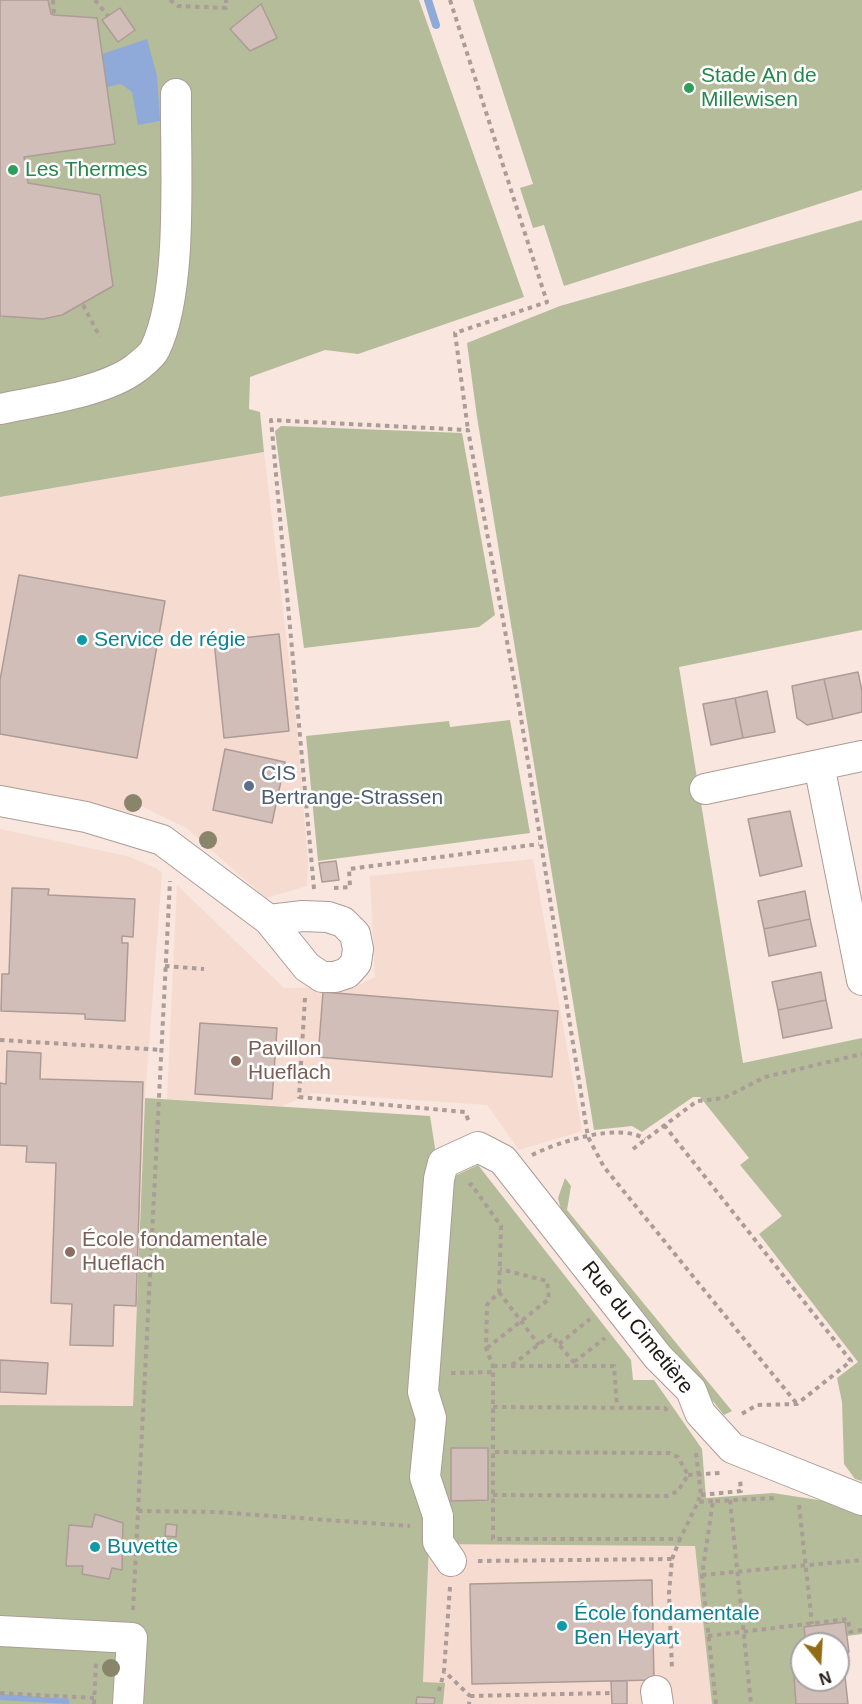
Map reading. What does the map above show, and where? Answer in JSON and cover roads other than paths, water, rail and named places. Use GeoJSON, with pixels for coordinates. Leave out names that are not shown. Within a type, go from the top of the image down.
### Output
{"type":"FeatureCollection","features":[{"type":"Feature","properties":{"kind":"street"},"geometry":{"type":"LineString","coordinates":[[0,409],[70,394],[111,381],[134,370],[154,351],[167,316],[174,255],[176,94]]}},
{"type":"Feature","properties":{"kind":"street"},"geometry":{"type":"LineString","coordinates":[[705,789],[862,756]]}},
{"type":"Feature","properties":{"kind":"street"},"geometry":{"type":"LineString","coordinates":[[819,765],[862,980]]}},
{"type":"Feature","properties":{"kind":"street"},"geometry":{"type":"LineString","coordinates":[[0,801],[86,817],[162,840],[269,920]]}},
{"type":"Feature","properties":{"kind":"street","name":"Rue du Cimetière"},"geometry":{"type":"LineString","coordinates":[[451,1561],[438,1542],[438,1516],[425,1477],[431,1418],[423,1392],[439,1179],[443,1163],[478,1147],[503,1160],[658,1357],[692,1390],[700,1413],[732,1448],[818,1495],[862,1500]]}},
{"type":"Feature","properties":{"kind":"street"},"geometry":{"type":"LineString","coordinates":[[0,1631],[132,1638],[128,1704]]}},
{"type":"Feature","properties":{"kind":"water"},"geometry":{"type":"Polygon","coordinates":[[[147,39],[157,76],[160,121],[138,125],[132,92],[121,84],[107,87],[102,54],[147,39]]]}},
{"type":"Feature","properties":{"kind":"water"},"geometry":{"type":"Polygon","coordinates":[[[0,1694],[69,1699],[69,1704],[0,1700],[0,1694]]]}},
{"type":"Feature","properties":{"kind":"waterway"},"geometry":{"type":"LineString","coordinates":[[428,0],[436,25]]}},
{"type":"Feature","properties":{"kind":"place","name":"Stade An de Millewisen"},"geometry":{"type":"Point","coordinates":[689,88]}},
{"type":"Feature","properties":{"kind":"place","name":"Les Thermes"},"geometry":{"type":"Point","coordinates":[13,170]}},
{"type":"Feature","properties":{"kind":"place","name":"Service de régie"},"geometry":{"type":"Point","coordinates":[82,640]}},
{"type":"Feature","properties":{"kind":"place","name":"CIS Bertrange-Strassen"},"geometry":{"type":"Point","coordinates":[249,786]}},
{"type":"Feature","properties":{"kind":"place","name":"Pavillon Hueflach"},"geometry":{"type":"Point","coordinates":[236,1061]}},
{"type":"Feature","properties":{"kind":"place","name":"École fondamentale Hueflach"},"geometry":{"type":"Point","coordinates":[70,1252]}},
{"type":"Feature","properties":{"kind":"place","name":"Buvette"},"geometry":{"type":"Point","coordinates":[95,1547]}},
{"type":"Feature","properties":{"kind":"place","name":"École fondamentale Ben Heyart"},"geometry":{"type":"Point","coordinates":[562,1626]}}]}
